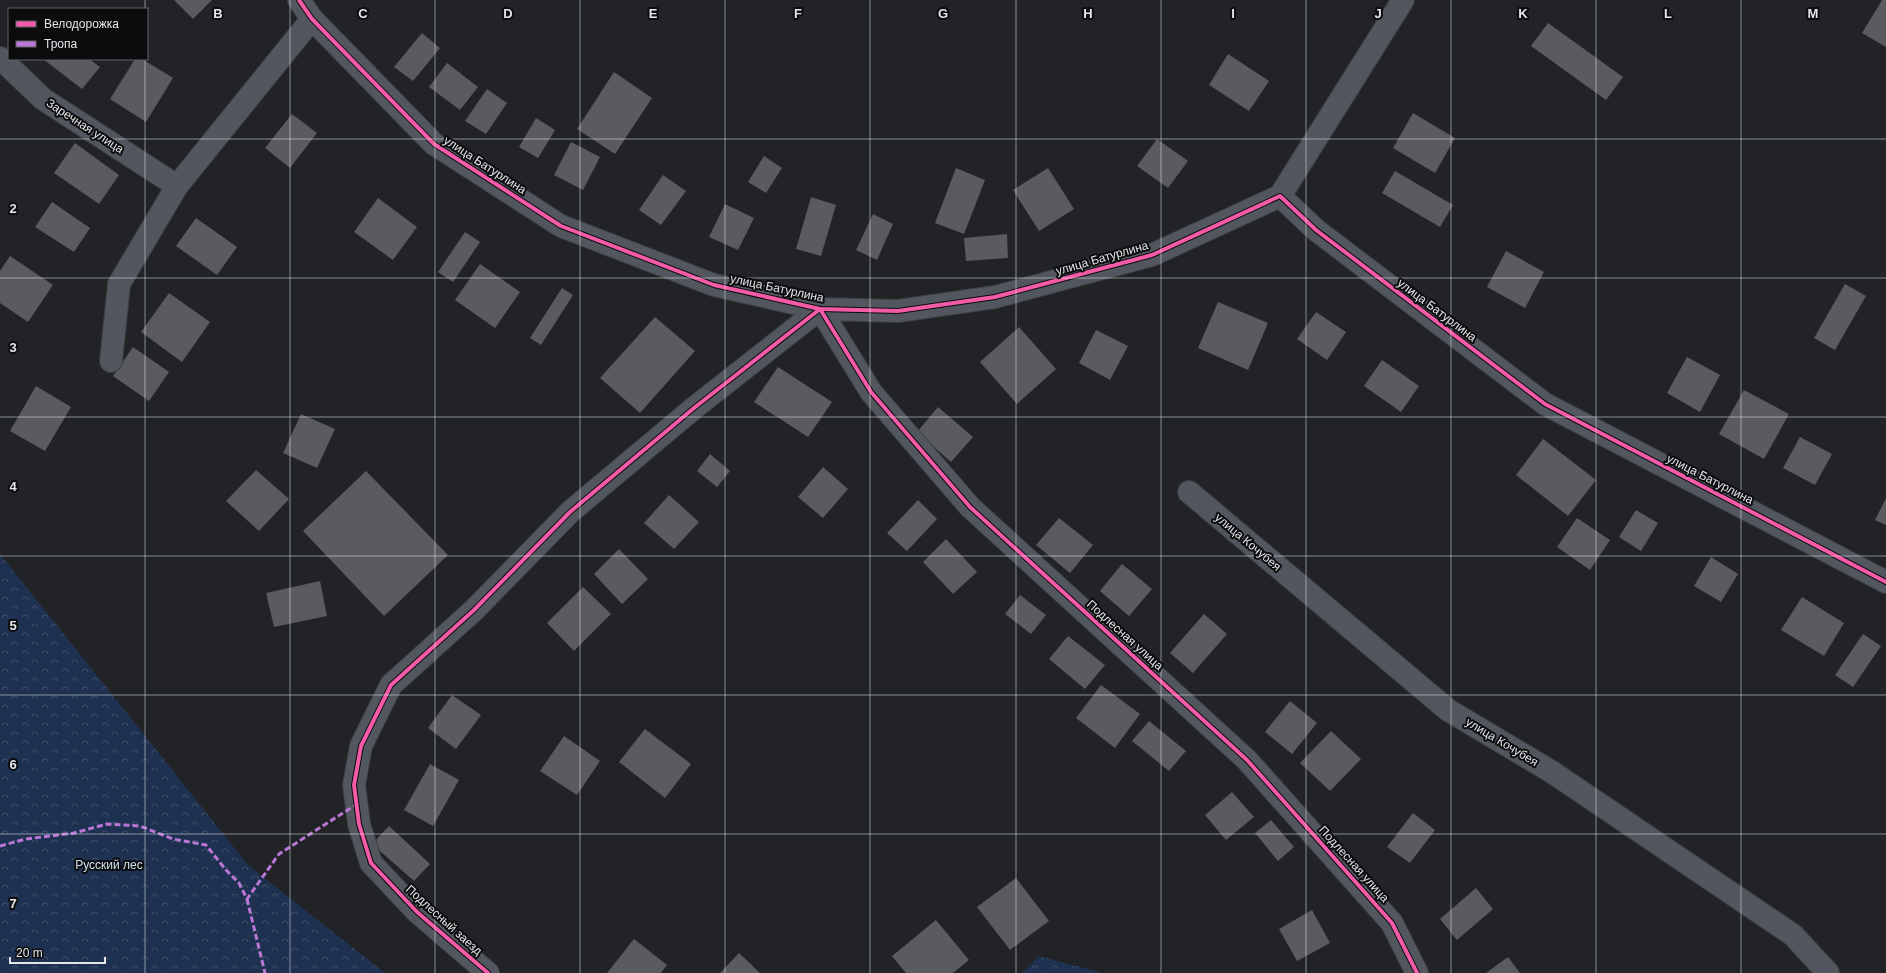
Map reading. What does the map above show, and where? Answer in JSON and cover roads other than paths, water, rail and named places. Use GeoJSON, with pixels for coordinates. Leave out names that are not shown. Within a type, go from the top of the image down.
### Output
{"type":"FeatureCollection","features":[{"type":"Feature","properties":{"kind":"street","name":"улица Батурлина"},"geometry":{"type":"LineString","coordinates":[[299,0],[312,19],[434,144],[561,226],[714,285],[820,309],[898,311],[995,298],[1152,255],[1280,196],[1316,230],[1545,404],[1886,582]]}},
{"type":"Feature","properties":{"kind":"street"},"geometry":{"type":"LineString","coordinates":[[1280,196],[1403,0]]}},
{"type":"Feature","properties":{"kind":"street"},"geometry":{"type":"LineString","coordinates":[[111,361],[119,284],[177,186],[312,19]]}},
{"type":"Feature","properties":{"kind":"street","name":"Заречная улица"},"geometry":{"type":"LineString","coordinates":[[0,58],[43,99],[177,186]]}},
{"type":"Feature","properties":{"kind":"street","name":"Подлесный заезд"},"geometry":{"type":"LineString","coordinates":[[488,973],[417,912],[371,864],[359,824],[354,785],[361,746],[391,685],[474,610],[570,512],[694,408],[820,309]]}},
{"type":"Feature","properties":{"kind":"street","name":"Подлесная улица"},"geometry":{"type":"LineString","coordinates":[[820,309],[871,392],[970,507],[1247,760],[1392,923],[1417,973]]}},
{"type":"Feature","properties":{"kind":"street","name":"улица Кочубея"},"geometry":{"type":"LineString","coordinates":[[1189,492],[1448,710],[1552,772],[1793,936],[1828,973]]}},
{"type":"Feature","properties":{"kind":"park label","name":"Русский лес"},"geometry":{"type":"Point","coordinates":[109,865]}}]}
